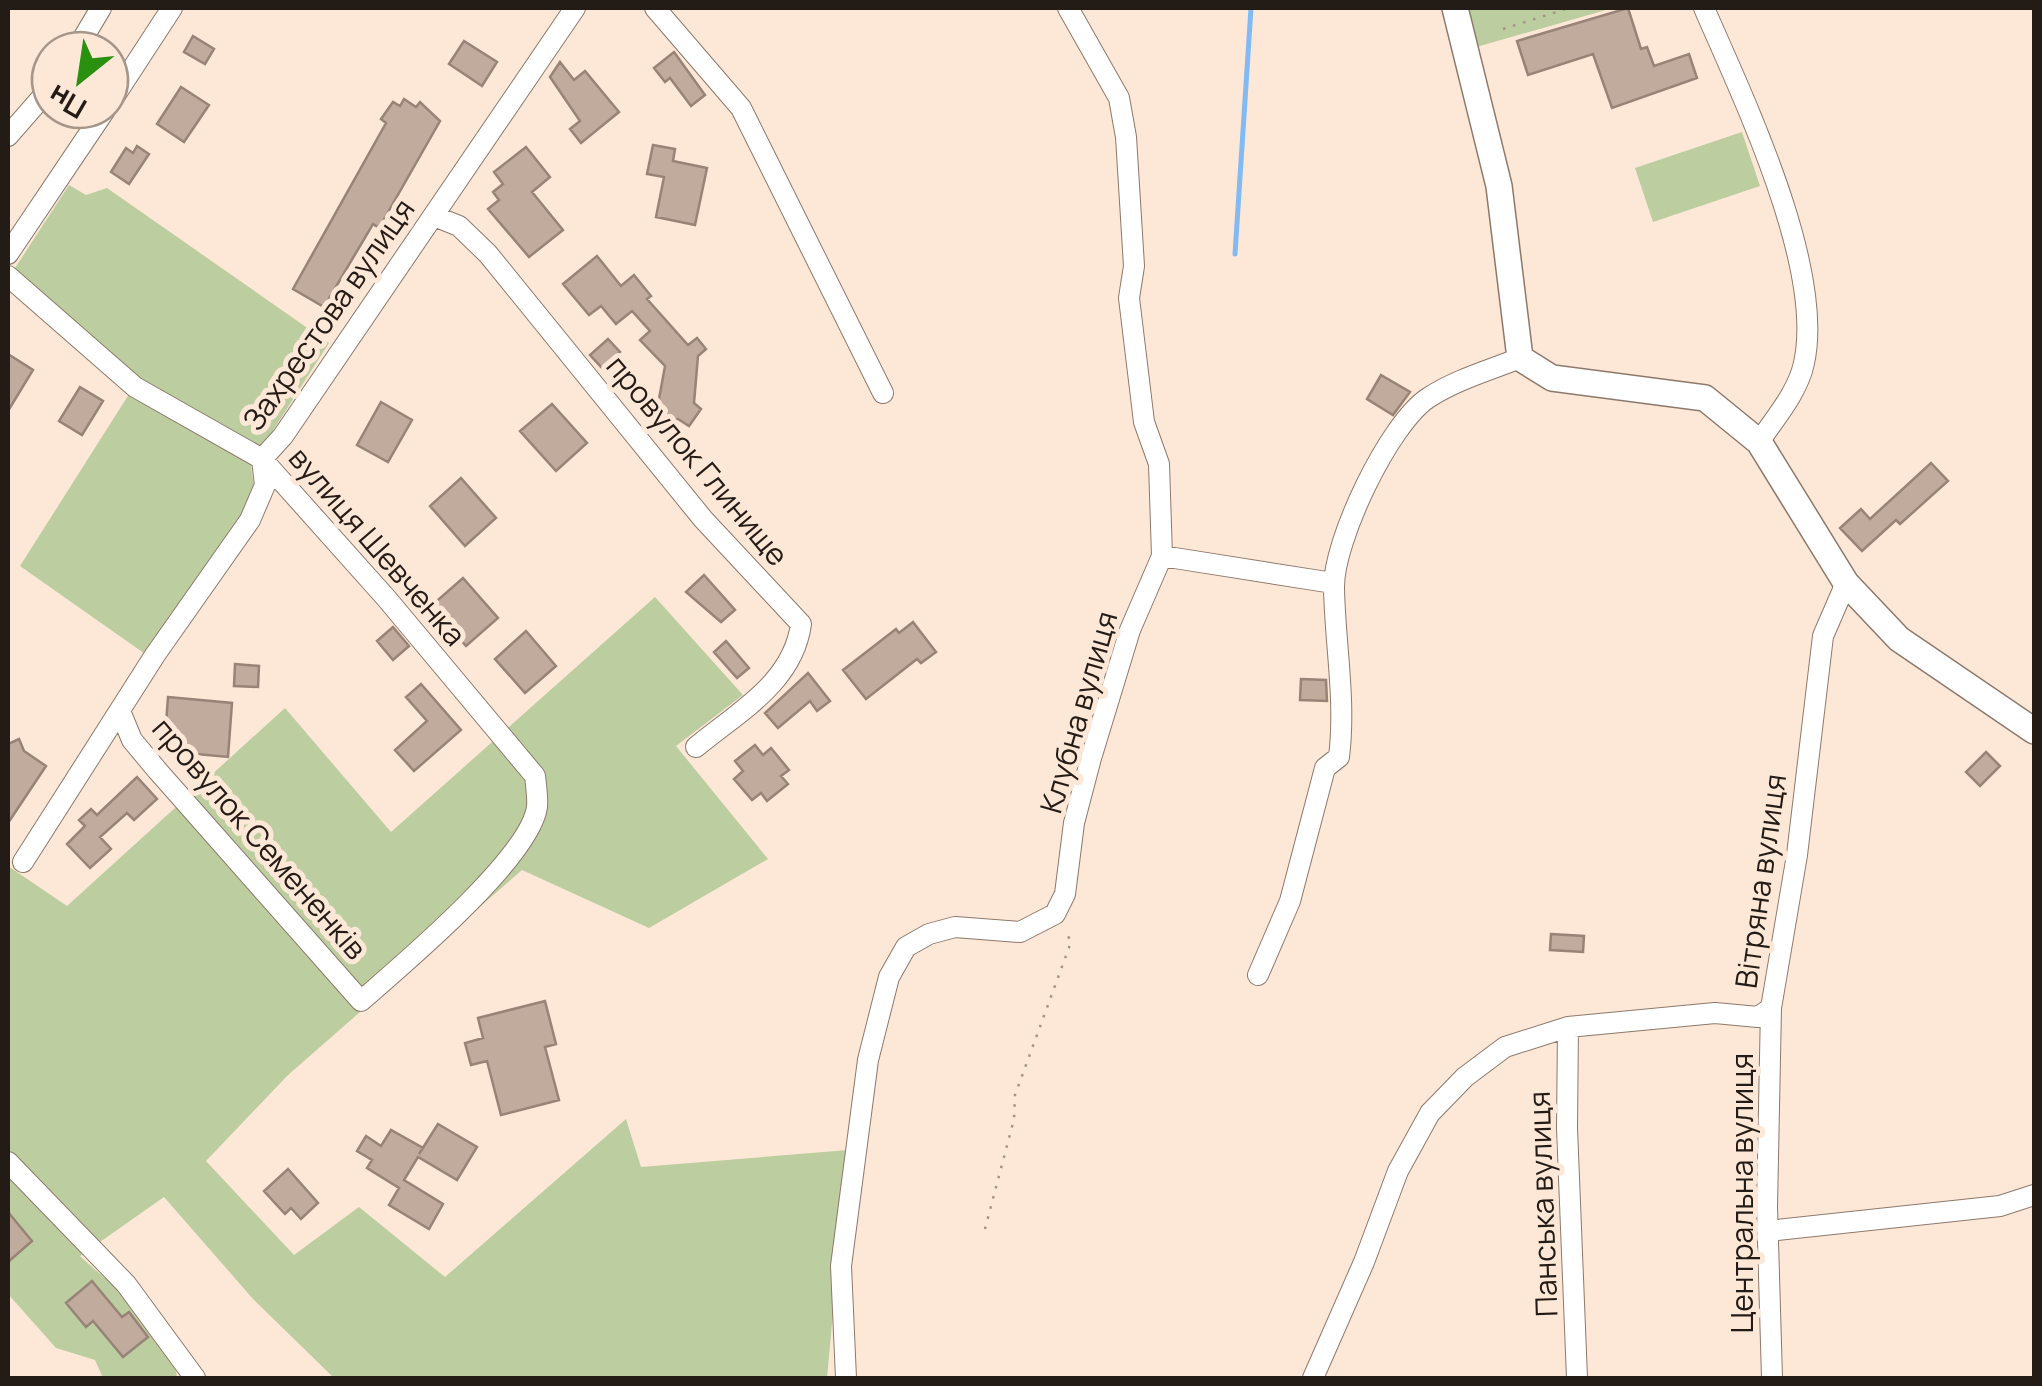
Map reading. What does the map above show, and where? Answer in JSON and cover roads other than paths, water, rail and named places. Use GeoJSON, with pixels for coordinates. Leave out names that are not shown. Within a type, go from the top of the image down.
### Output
{"type":"FeatureCollection","features":[{"type":"Feature","properties":{"kind":"street"},"geometry":{"type":"LineString","coordinates":[[88,30],[101,8]]}},
{"type":"Feature","properties":{"kind":"street"},"geometry":{"type":"LineString","coordinates":[[130,72],[172,8]]}},
{"type":"Feature","properties":{"kind":"street","name":"Захрестова вулиця"},"geometry":{"type":"LineString","coordinates":[[23,862],[250,520],[265,485],[262,460],[283,436],[575,8]]}},
{"type":"Feature","properties":{"kind":"street"},"geometry":{"type":"LineString","coordinates":[[655,8],[742,108],[883,393]]}},
{"type":"Feature","properties":{"kind":"street","name":"Клубна вулиця"},"geometry":{"type":"LineString","coordinates":[[846,1378],[841,1266],[868,1060],[889,977],[906,947],[929,934],[955,927],[1020,932],[1055,914],[1066,894],[1074,823],[1101,722],[1130,630],[1162,556],[1159,464],[1144,422],[1129,298],[1134,266],[1126,137],[1119,98],[1068,8]]}},
{"type":"Feature","properties":{"kind":"street"},"geometry":{"type":"LineString","coordinates":[[1455,8],[1498,186],[1520,358]]}},
{"type":"Feature","properties":{"kind":"street"},"geometry":{"type":"LineString","coordinates":[[1704,8],[1772,167],[1810,313],[1804,366],[1787,402],[1759,442]]}},
{"type":"Feature","properties":{"kind":"street"},"geometry":{"type":"LineString","coordinates":[[8,136],[30,115]]}},
{"type":"Feature","properties":{"kind":"street"},"geometry":{"type":"LineString","coordinates":[[8,254],[92,130]]}},
{"type":"Feature","properties":{"kind":"street","name":"провулок Глинище"},"geometry":{"type":"LineString","coordinates":[[434,216],[459,226],[488,254],[704,518],[801,624],[799,642],[779,679],[696,747]]}},
{"type":"Feature","properties":{"kind":"street","name":"вулиця Шевченка"},"geometry":{"type":"LineString","coordinates":[[8,276],[135,386],[262,460],[376,585],[535,776],[537,809],[524,837],[492,877],[361,1001]]}},
{"type":"Feature","properties":{"kind":"street"},"geometry":{"type":"LineString","coordinates":[[1520,358],[1552,378],[1705,398],[1759,442],[1846,583],[1899,639],[2034,731]]}},
{"type":"Feature","properties":{"kind":"street"},"geometry":{"type":"LineString","coordinates":[[1258,975],[1290,901],[1326,768],[1339,756],[1342,729],[1333,583],[1372,476],[1390,442],[1426,399],[1520,358]]}},
{"type":"Feature","properties":{"kind":"street"},"geometry":{"type":"LineString","coordinates":[[1162,556],[1333,583]]}},
{"type":"Feature","properties":{"kind":"street","name":"Вітряна вулиця"},"geometry":{"type":"LineString","coordinates":[[1313,1378],[1364,1262],[1398,1171],[1430,1113],[1464,1077],[1504,1047],[1568,1026],[1715,1013],[1758,1018],[1771,1008],[1797,856],[1822,636],[1846,583]]}},
{"type":"Feature","properties":{"kind":"street","name":"провулок Семененків"},"geometry":{"type":"LineString","coordinates":[[120,711],[132,740],[361,1001]]}},
{"type":"Feature","properties":{"kind":"street","name":"Центральна вулиця"},"geometry":{"type":"LineString","coordinates":[[1771,1008],[1768,1231],[1772,1378]]}},
{"type":"Feature","properties":{"kind":"street","name":"Панська вулиця"},"geometry":{"type":"LineString","coordinates":[[1568,1026],[1576,1378]]}},
{"type":"Feature","properties":{"kind":"street"},"geometry":{"type":"LineString","coordinates":[[8,1162],[126,1284],[195,1378]]}},
{"type":"Feature","properties":{"kind":"street"},"geometry":{"type":"LineString","coordinates":[[1768,1231],[2000,1206],[2034,1195]]}},
{"type":"Feature","properties":{"kind":"waterway"},"geometry":{"type":"LineString","coordinates":[[1235,254],[1251,8]]}}]}
